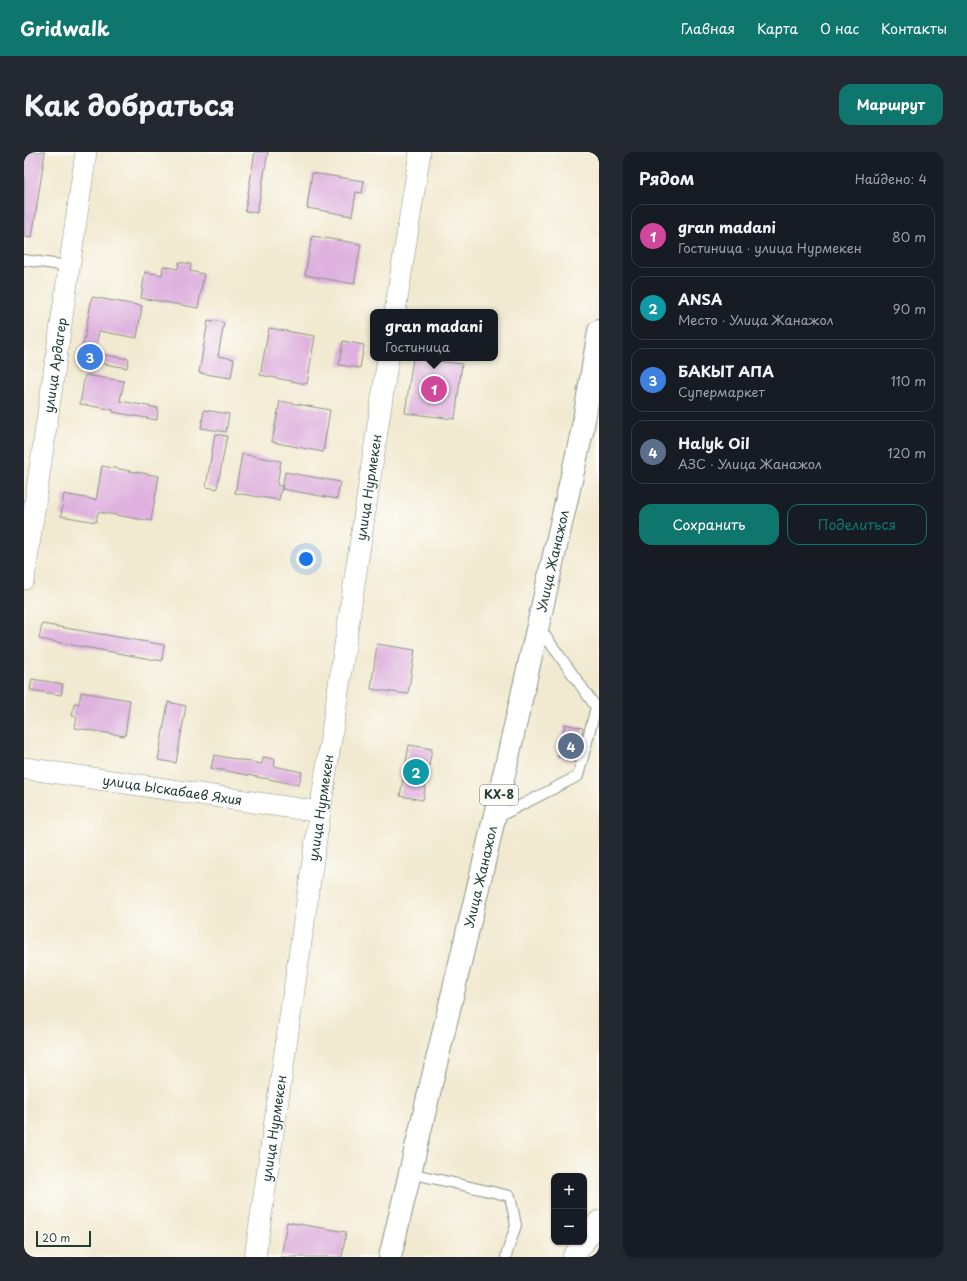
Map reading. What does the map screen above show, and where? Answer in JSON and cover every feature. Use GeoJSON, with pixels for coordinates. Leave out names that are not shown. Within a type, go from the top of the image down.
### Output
{"type":"FeatureCollection","features":[{"type":"Feature","properties":{"kind":"main road","name":"Улица Жанажол"},"geometry":{"type":"LineString","coordinates":[[390,1257],[494,819],[582,432],[596,363],[599,331]]}},
{"type":"Feature","properties":{"kind":"street","name":"улица Ардагер"},"geometry":{"type":"LineString","coordinates":[[24,579],[30,498],[69,266],[86,152]]}},
{"type":"Feature","properties":{"kind":"street"},"geometry":{"type":"LineString","coordinates":[[395,309],[420,152]]}},
{"type":"Feature","properties":{"kind":"street","name":"улица Нурмекен"},"geometry":{"type":"LineString","coordinates":[[255,1257],[388,361]]}},
{"type":"Feature","properties":{"kind":"street","name":"улица Ыскабаев Яхия"},"geometry":{"type":"LineString","coordinates":[[24,768],[320,812]]}},
{"type":"Feature","properties":{"kind":"street"},"geometry":{"type":"LineString","coordinates":[[587,1238],[599,1221]]}},
{"type":"Feature","properties":{"kind":"street"},"geometry":{"type":"LineString","coordinates":[[573,1257],[582,1245]]}},
{"type":"Feature","properties":{"kind":"lane"},"geometry":{"type":"LineString","coordinates":[[24,260],[69,266]]}},
{"type":"Feature","properties":{"kind":"lane"},"geometry":{"type":"LineString","coordinates":[[494,819],[578,776],[596,707],[538,626]]}},
{"type":"Feature","properties":{"kind":"lane"},"geometry":{"type":"LineString","coordinates":[[410,1173],[510,1196],[516,1225],[506,1256]]}},
{"type":"Feature","properties":{"kind":"building"},"geometry":{"type":"Polygon","coordinates":[[[24,152],[45,152],[32,238],[24,237],[24,152]]]}},
{"type":"Feature","properties":{"kind":"building"},"geometry":{"type":"Polygon","coordinates":[[[255,152],[268,152],[257,213],[245,211],[255,152]]]}},
{"type":"Feature","properties":{"kind":"building"},"geometry":{"type":"Polygon","coordinates":[[[312,173],[364,181],[362,193],[356,192],[352,216],[307,208],[312,173]]]}},
{"type":"Feature","properties":{"kind":"building"},"geometry":{"type":"Polygon","coordinates":[[[312,236],[361,244],[354,284],[305,275],[312,236]]]}},
{"type":"Feature","properties":{"kind":"building"},"geometry":{"type":"Polygon","coordinates":[[[179,262],[191,264],[190,271],[204,274],[198,308],[141,298],[145,272],[162,275],[163,266],[178,269],[179,262]]]}},
{"type":"Feature","properties":{"kind":"building"},"geometry":{"type":"Polygon","coordinates":[[[92,297],[142,306],[137,338],[99,331],[95,353],[129,359],[127,368],[88,361],[89,352],[82,350],[92,297]]]}},
{"type":"Feature","properties":{"kind":"building"},"geometry":{"type":"Polygon","coordinates":[[[213,320],[224,323],[218,356],[234,359],[231,378],[199,373],[208,321],[213,322],[213,320]]]}},
{"type":"Feature","properties":{"kind":"building"},"geometry":{"type":"Polygon","coordinates":[[[269,328],[315,336],[307,384],[260,375],[269,328]]]}},
{"type":"Feature","properties":{"kind":"building"},"geometry":{"type":"Polygon","coordinates":[[[343,341],[364,345],[360,368],[339,365],[343,341]]]}},
{"type":"Feature","properties":{"kind":"building"},"geometry":{"type":"Polygon","coordinates":[[[413,361],[438,361],[462,364],[455,419],[405,413],[413,361]]]}},
{"type":"Feature","properties":{"kind":"building"},"geometry":{"type":"Polygon","coordinates":[[[85,375],[124,381],[120,401],[158,408],[157,420],[80,404],[85,375]]]}},
{"type":"Feature","properties":{"kind":"building"},"geometry":{"type":"Polygon","coordinates":[[[280,401],[330,410],[323,452],[272,442],[280,401]]]}},
{"type":"Feature","properties":{"kind":"building"},"geometry":{"type":"Polygon","coordinates":[[[204,410],[229,414],[226,432],[201,428],[204,410]]]}},
{"type":"Feature","properties":{"kind":"building"},"geometry":{"type":"Polygon","coordinates":[[[215,434],[227,436],[217,489],[206,487],[215,434]]]}},
{"type":"Feature","properties":{"kind":"building"},"geometry":{"type":"Polygon","coordinates":[[[242,454],[281,461],[277,485],[282,486],[279,500],[235,493],[242,454]]]}},
{"type":"Feature","properties":{"kind":"building"},"geometry":{"type":"Polygon","coordinates":[[[102,466],[159,476],[151,521],[98,512],[96,522],[61,516],[64,494],[96,500],[102,466]]]}},
{"type":"Feature","properties":{"kind":"building"},"geometry":{"type":"Polygon","coordinates":[[[285,472],[340,482],[337,499],[282,489],[285,472]]]}},
{"type":"Feature","properties":{"kind":"building"},"geometry":{"type":"Polygon","coordinates":[[[42,624],[164,645],[162,661],[39,639],[42,624]]]}},
{"type":"Feature","properties":{"kind":"building"},"geometry":{"type":"Polygon","coordinates":[[[377,644],[415,650],[408,694],[371,689],[377,644]]]}},
{"type":"Feature","properties":{"kind":"building"},"geometry":{"type":"Polygon","coordinates":[[[32,679],[63,684],[61,695],[30,690],[32,679]]]}},
{"type":"Feature","properties":{"kind":"building"},"geometry":{"type":"Polygon","coordinates":[[[81,692],[130,700],[125,736],[75,728],[77,717],[72,716],[74,703],[79,704],[81,692]]]}},
{"type":"Feature","properties":{"kind":"building"},"geometry":{"type":"Polygon","coordinates":[[[168,702],[186,706],[176,763],[158,760],[168,702]]]}},
{"type":"Feature","properties":{"kind":"building"},"geometry":{"type":"Polygon","coordinates":[[[565,724],[583,728],[577,761],[558,757],[565,724]]]}},
{"type":"Feature","properties":{"kind":"building"},"geometry":{"type":"Polygon","coordinates":[[[409,745],[432,749],[423,800],[400,796],[409,745]]]}},
{"type":"Feature","properties":{"kind":"building"},"geometry":{"type":"Polygon","coordinates":[[[214,755],[262,764],[263,757],[275,759],[274,766],[302,772],[299,785],[211,768],[214,755]]]}},
{"type":"Feature","properties":{"kind":"building"},"geometry":{"type":"Polygon","coordinates":[[[287,1222],[346,1232],[342,1257],[281,1257],[287,1222]]]}},
{"type":"Feature","properties":{"kind":"place","name":"БАКЫТ АПА"},"geometry":{"type":"Point","coordinates":[90,357]}},
{"type":"Feature","properties":{"kind":"place","name":"gran madani"},"geometry":{"type":"Point","coordinates":[434,389]}},
{"type":"Feature","properties":{"kind":"place","name":"Halyk Oil"},"geometry":{"type":"Point","coordinates":[571,746]}},
{"type":"Feature","properties":{"kind":"place","name":"ANSA"},"geometry":{"type":"Point","coordinates":[416,772]}}]}
